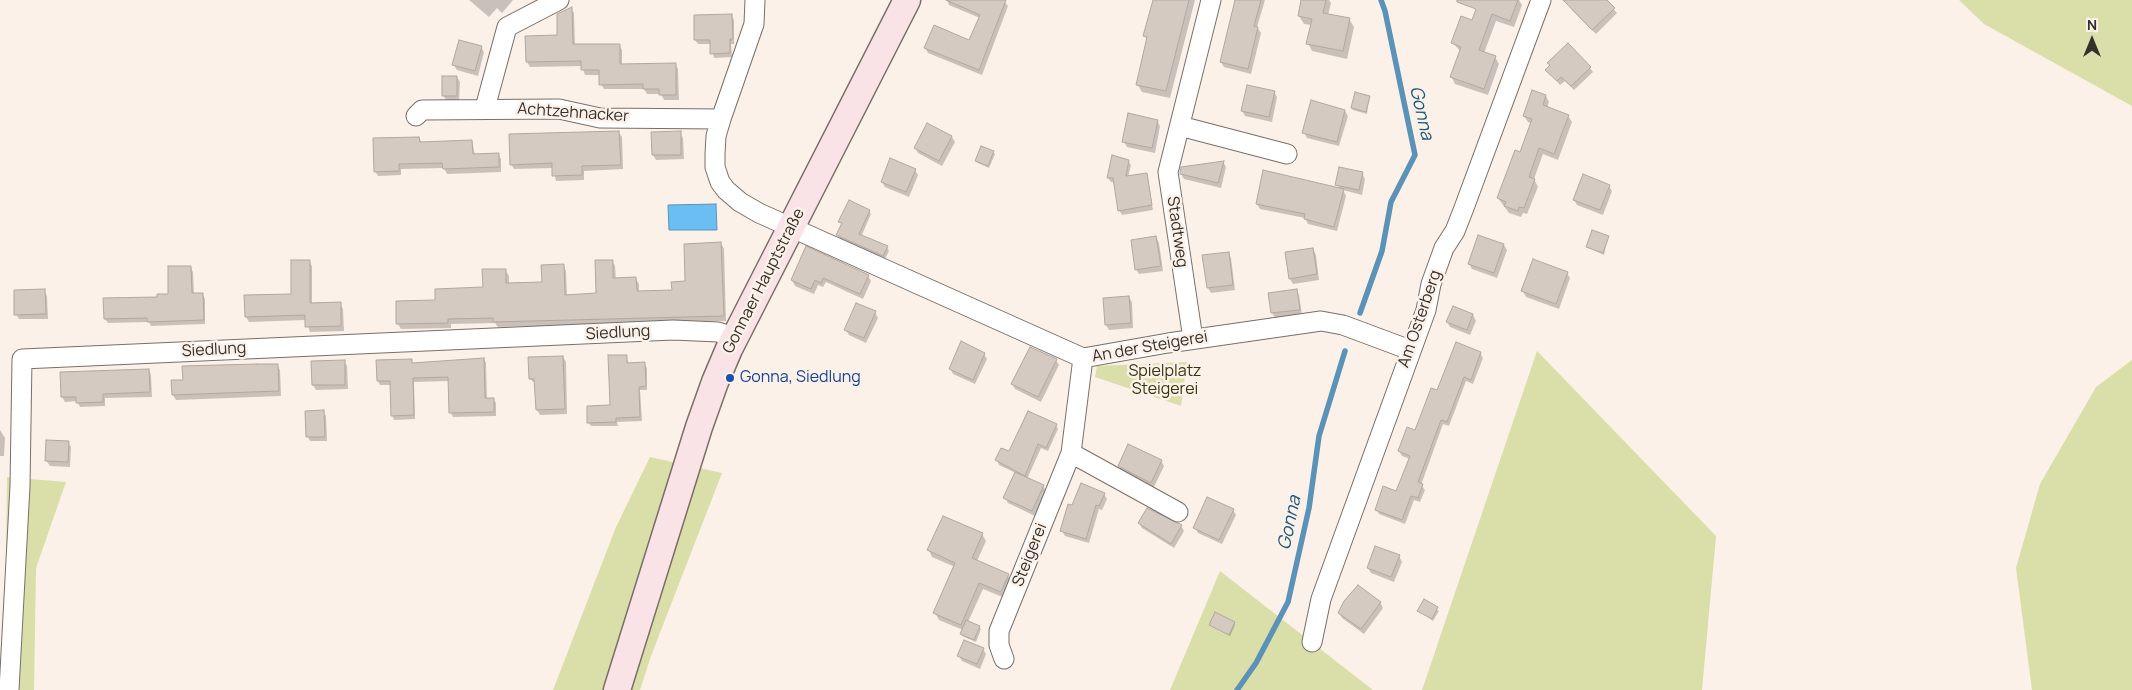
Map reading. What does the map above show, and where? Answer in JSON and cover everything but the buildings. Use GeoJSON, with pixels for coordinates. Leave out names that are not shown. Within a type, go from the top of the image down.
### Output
{"type":"FeatureCollection","features":[{"type":"Feature","properties":{"kind":"main road","name":"Gonnaer Hauptstraße"},"geometry":{"type":"LineString","coordinates":[[617,690],[704,412],[735,338],[907,0]]}},
{"type":"Feature","properties":{"kind":"street"},"geometry":{"type":"LineString","coordinates":[[485,108],[507,27],[560,0]]}},
{"type":"Feature","properties":{"kind":"street"},"geometry":{"type":"LineString","coordinates":[[755,0],[754,24],[716,136],[716,167],[720,182],[740,202],[791,228]]}},
{"type":"Feature","properties":{"kind":"street","name":"Stadtweg"},"geometry":{"type":"LineString","coordinates":[[1193,339],[1168,172],[1211,0]]}},
{"type":"Feature","properties":{"kind":"street","name":"Am Osterberg"},"geometry":{"type":"LineString","coordinates":[[1312,642],[1320,599],[1426,310],[1429,290],[1444,248],[1455,231],[1464,208],[1541,0]]}},
{"type":"Feature","properties":{"kind":"street","name":"Achtzehnacker"},"geometry":{"type":"LineString","coordinates":[[416,116],[422,110],[485,108],[559,109],[600,118],[721,118]]}},
{"type":"Feature","properties":{"kind":"street"},"geometry":{"type":"LineString","coordinates":[[1180,126],[1287,154]]}},
{"type":"Feature","properties":{"kind":"street","name":"An der Steigerei"},"geometry":{"type":"LineString","coordinates":[[791,228],[1083,358],[1193,339],[1321,321],[1343,325],[1410,350]]}},
{"type":"Feature","properties":{"kind":"street","name":"Siedlung"},"geometry":{"type":"LineString","coordinates":[[10,690],[20,486],[22,359],[673,330],[720,332],[735,338]]}},
{"type":"Feature","properties":{"kind":"street","name":"Steigerei"},"geometry":{"type":"LineString","coordinates":[[1004,659],[999,645],[1000,631],[1071,453],[1083,358]]}},
{"type":"Feature","properties":{"kind":"street"},"geometry":{"type":"LineString","coordinates":[[1071,453],[1178,512]]}},
{"type":"Feature","properties":{"kind":"green space"},"geometry":{"type":"Polygon","coordinates":[[[1959,0],[2132,0],[2132,106],[1984,24],[1959,0]]]}},
{"type":"Feature","properties":{"kind":"green space"},"geometry":{"type":"Polygon","coordinates":[[[1537,351],[1716,536],[1702,690],[1422,690],[1537,351]]]}},
{"type":"Feature","properties":{"kind":"green space"},"geometry":{"type":"Polygon","coordinates":[[[2132,360],[2132,690],[2032,690],[2016,568],[2040,484],[2096,387],[2132,360]]]}},
{"type":"Feature","properties":{"kind":"green space","name":"Spielplatz Steigerei"},"geometry":{"type":"Polygon","coordinates":[[[1187,362],[1181,406],[1095,377],[1097,366],[1187,362]]]}},
{"type":"Feature","properties":{"kind":"green space"},"geometry":{"type":"Polygon","coordinates":[[[650,457],[722,473],[651,656],[640,690],[553,690],[616,527],[650,457]]]}},
{"type":"Feature","properties":{"kind":"green space"},"geometry":{"type":"Polygon","coordinates":[[[7,477],[66,482],[36,568],[34,690],[0,690],[5,646],[7,477]]]}},
{"type":"Feature","properties":{"kind":"green space"},"geometry":{"type":"Polygon","coordinates":[[[1220,571],[1373,690],[1170,690],[1220,571]]]}},
{"type":"Feature","properties":{"kind":"water"},"geometry":{"type":"Polygon","coordinates":[[[716,204],[717,230],[669,230],[668,205],[716,204]]]}},
{"type":"Feature","properties":{"kind":"waterway","name":"Gonna"},"geometry":{"type":"LineString","coordinates":[[1360,313],[1382,251],[1391,202],[1415,155],[1385,11],[1381,0]]}},
{"type":"Feature","properties":{"kind":"waterway","name":"Gonna"},"geometry":{"type":"LineString","coordinates":[[1237,690],[1256,663],[1288,602],[1309,508],[1319,436],[1345,351]]}},
{"type":"Feature","properties":{"kind":"place","name":"Gonna, Siedlung"},"geometry":{"type":"Point","coordinates":[730,378]}}]}
